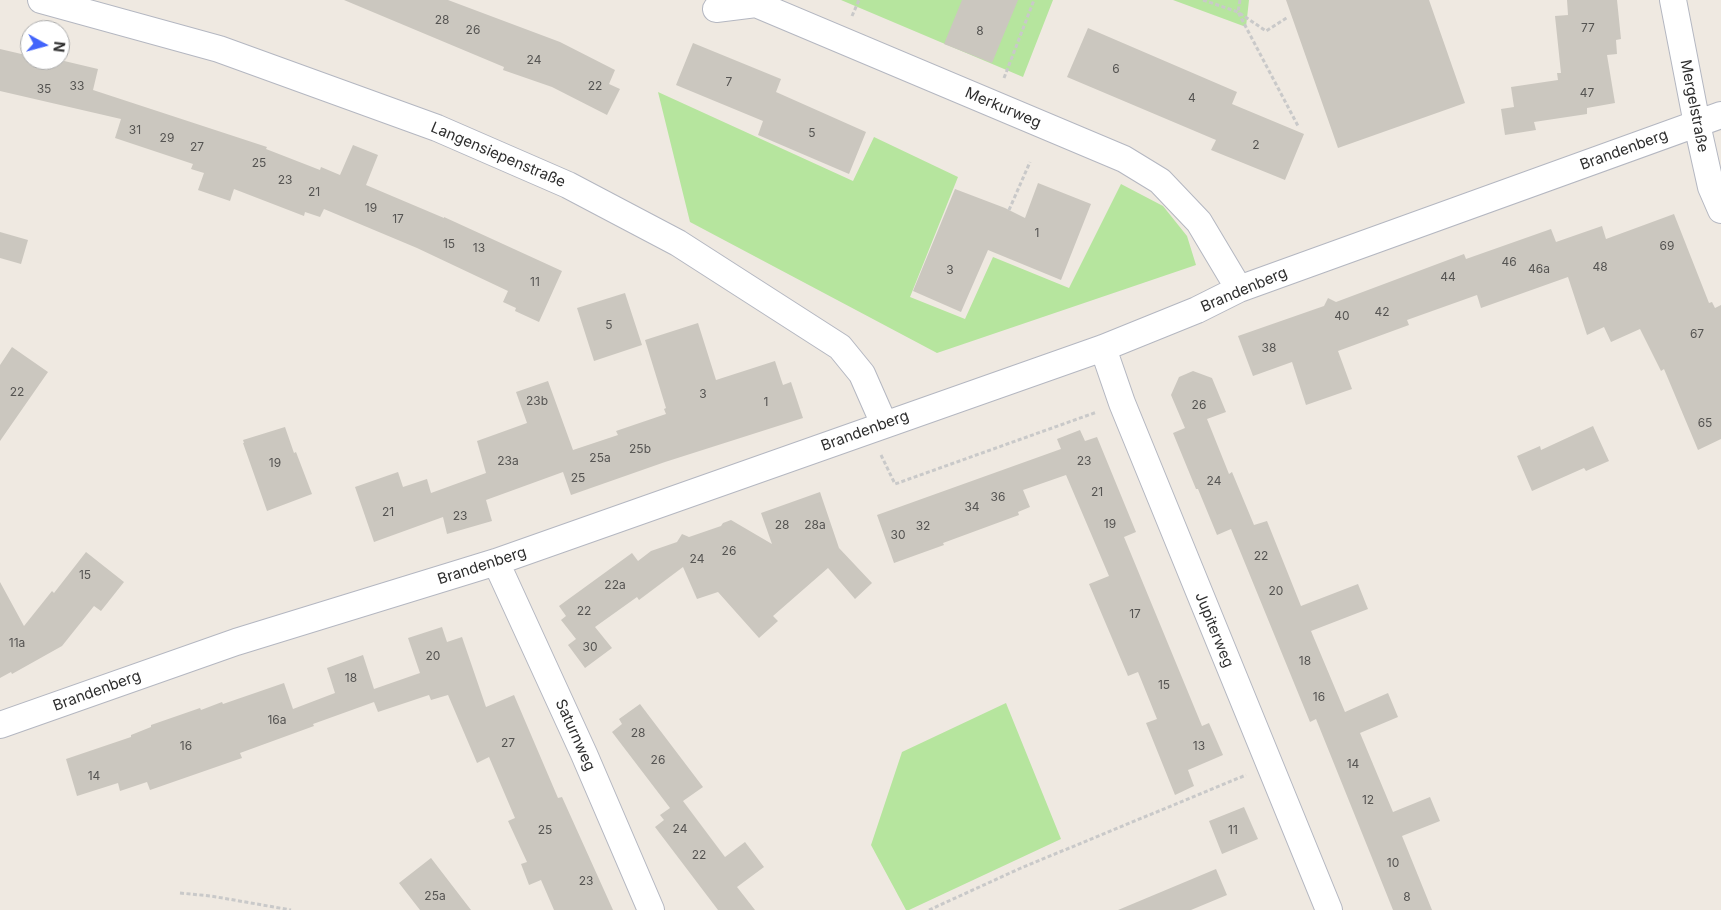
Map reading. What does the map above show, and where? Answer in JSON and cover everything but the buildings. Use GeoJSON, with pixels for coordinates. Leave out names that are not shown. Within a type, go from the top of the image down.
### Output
{"type":"FeatureCollection","features":[{"type":"Feature","properties":{"kind":"street","name":"Langensiepenstraße"},"geometry":{"type":"LineString","coordinates":[[41,0],[219,49],[437,128],[568,185],[678,243],[840,347],[862,374],[877,427]]}},
{"type":"Feature","properties":{"kind":"street","name":"Mergelstraße"},"geometry":{"type":"LineString","coordinates":[[1674,0],[1709,120],[1711,187],[1721,210]]}},
{"type":"Feature","properties":{"kind":"street","name":"Merkurweg"},"geometry":{"type":"LineString","coordinates":[[716,9],[756,4],[1124,159],[1160,181],[1199,222],[1239,289]]}},
{"type":"Feature","properties":{"kind":"street","name":"Brandenberg"},"geometry":{"type":"LineString","coordinates":[[0,725],[236,642],[496,562],[1103,348],[1197,310],[1239,289],[1709,120]]}},
{"type":"Feature","properties":{"kind":"street","name":"Jupiterweg"},"geometry":{"type":"LineString","coordinates":[[1103,348],[1122,403],[1329,910]]}},
{"type":"Feature","properties":{"kind":"street","name":"Saturnweg"},"geometry":{"type":"LineString","coordinates":[[496,562],[584,754],[651,910]]}},
{"type":"Feature","properties":{"kind":"path"},"geometry":{"type":"LineString","coordinates":[[994,104],[1034,0]]}},
{"type":"Feature","properties":{"kind":"path"},"geometry":{"type":"LineString","coordinates":[[1203,0],[1238,12],[1266,31],[1288,17]]}},
{"type":"Feature","properties":{"kind":"path"},"geometry":{"type":"LineString","coordinates":[[1240,0],[1238,12],[1298,126]]}},
{"type":"Feature","properties":{"kind":"path"},"geometry":{"type":"LineString","coordinates":[[1009,210],[1030,162]]}},
{"type":"Feature","properties":{"kind":"path"},"geometry":{"type":"LineString","coordinates":[[877,427],[895,484],[1122,403]]}},
{"type":"Feature","properties":{"kind":"path"},"geometry":{"type":"LineString","coordinates":[[929,910],[1021,868],[1245,775],[1269,763]]}},
{"type":"Feature","properties":{"kind":"path"},"geometry":{"type":"LineString","coordinates":[[180,893],[211,896],[291,910]]}},
{"type":"Feature","properties":{"kind":"green space"},"geometry":{"type":"Polygon","coordinates":[[[841,0],[1053,0],[1023,77],[841,0]]]}},
{"type":"Feature","properties":{"kind":"green space"},"geometry":{"type":"Polygon","coordinates":[[[1173,0],[1249,0],[1246,27],[1173,0]]]}},
{"type":"Feature","properties":{"kind":"green space"},"geometry":{"type":"Polygon","coordinates":[[[658,92],[853,181],[874,137],[958,177],[910,297],[965,319],[993,257],[1069,288],[1121,184],[1163,206],[1187,236],[1196,265],[937,353],[690,222],[658,92]]]}},
{"type":"Feature","properties":{"kind":"green space"},"geometry":{"type":"Polygon","coordinates":[[[1006,703],[1061,839],[906,910],[871,845],[902,752],[1006,703]]]}}]}
